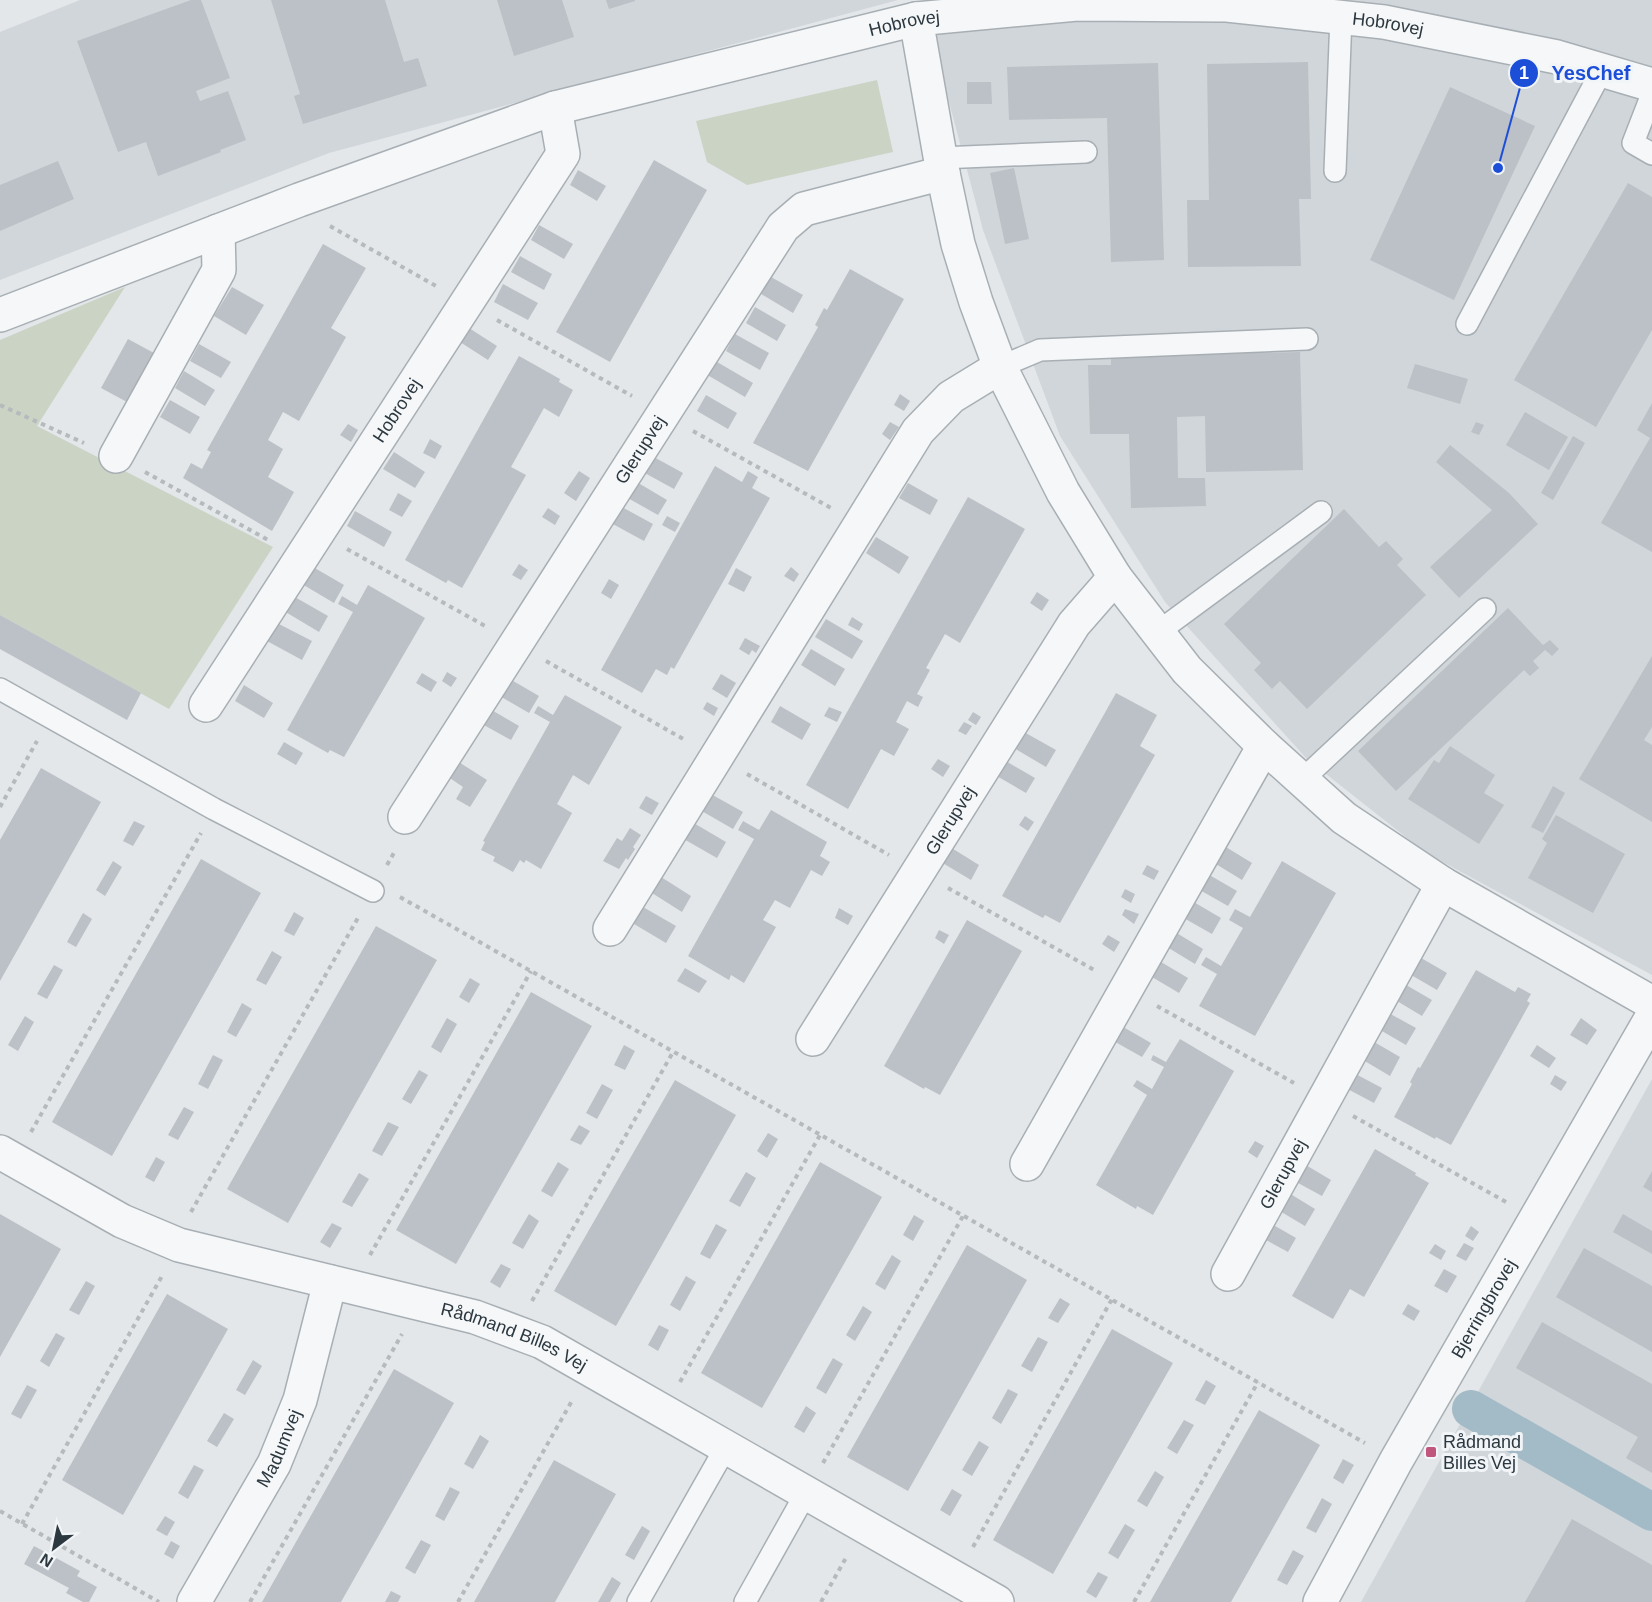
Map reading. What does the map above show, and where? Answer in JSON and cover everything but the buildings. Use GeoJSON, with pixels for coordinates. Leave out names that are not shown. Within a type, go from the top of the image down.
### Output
{"type":"FeatureCollection","features":[{"type":"Feature","properties":{"kind":"street","name":"Hobrovej"},"geometry":{"type":"LineString","coordinates":[[0,315],[299,200],[555,108],[916,19],[1077,4],[1227,5],[1384,22],[1557,57],[1652,85]]}},
{"type":"Feature","properties":{"kind":"street"},"geometry":{"type":"LineString","coordinates":[[916,19],[941,166],[958,244],[976,302],[1000,367],[1063,492],[1115,577],[1187,670],[1264,746],[1344,818],[1443,884],[1652,1003]]}},
{"type":"Feature","properties":{"kind":"street","name":"Hobrovej"},"geometry":{"type":"LineString","coordinates":[[206,705],[563,154],[555,108]]}},
{"type":"Feature","properties":{"kind":"street","name":"Glerupvej"},"geometry":{"type":"LineString","coordinates":[[405,817],[783,227],[804,209],[941,166]]}},
{"type":"Feature","properties":{"kind":"street"},"geometry":{"type":"LineString","coordinates":[[116,456],[219,270],[218,231]]}},
{"type":"Feature","properties":{"kind":"street"},"geometry":{"type":"LineString","coordinates":[[610,929],[918,431],[951,397],[1000,367]]}},
{"type":"Feature","properties":{"kind":"street","name":"Glerupvej"},"geometry":{"type":"LineString","coordinates":[[813,1039],[1074,624],[1115,577]]}},
{"type":"Feature","properties":{"kind":"street"},"geometry":{"type":"LineString","coordinates":[[1027,1164],[1264,746]]}},
{"type":"Feature","properties":{"kind":"street","name":"Glerupvej"},"geometry":{"type":"LineString","coordinates":[[1228,1274],[1443,884]]}},
{"type":"Feature","properties":{"kind":"street","name":"Bjerringbrovej"},"geometry":{"type":"LineString","coordinates":[[1320,1602],[1396,1461],[1652,1017]]}},
{"type":"Feature","properties":{"kind":"street","name":"Rådmand Billes Vej"},"geometry":{"type":"LineString","coordinates":[[7,1157],[122,1221],[174,1243],[475,1317],[542,1342],[997,1602]]}},
{"type":"Feature","properties":{"kind":"street","name":"Madumvej"},"geometry":{"type":"LineString","coordinates":[[194,1602],[274,1464],[300,1400],[341,1284]]}},
{"type":"Feature","properties":{"kind":"lane"},"geometry":{"type":"LineString","coordinates":[[1335,171],[1341,17]]}},
{"type":"Feature","properties":{"kind":"lane"},"geometry":{"type":"LineString","coordinates":[[1467,324],[1602,70]]}},
{"type":"Feature","properties":{"kind":"lane"},"geometry":{"type":"LineString","coordinates":[[1652,94],[1633,143],[1652,154]]}},
{"type":"Feature","properties":{"kind":"lane"},"geometry":{"type":"LineString","coordinates":[[941,166],[1086,152]]}},
{"type":"Feature","properties":{"kind":"lane"},"geometry":{"type":"LineString","coordinates":[[1000,367],[1040,350],[1307,339]]}},
{"type":"Feature","properties":{"kind":"lane"},"geometry":{"type":"LineString","coordinates":[[1158,632],[1321,512]]}},
{"type":"Feature","properties":{"kind":"lane"},"geometry":{"type":"LineString","coordinates":[[1302,780],[1485,609]]}},
{"type":"Feature","properties":{"kind":"lane"},"geometry":{"type":"LineString","coordinates":[[0,689],[214,809],[373,891]]}},
{"type":"Feature","properties":{"kind":"lane"},"geometry":{"type":"LineString","coordinates":[[638,1602],[726,1447]]}},
{"type":"Feature","properties":{"kind":"lane"},"geometry":{"type":"LineString","coordinates":[[745,1602],[806,1493]]}},
{"type":"Feature","properties":{"kind":"path"},"geometry":{"type":"LineString","coordinates":[[299,200],[319,220],[860,525]]}},
{"type":"Feature","properties":{"kind":"path"},"geometry":{"type":"LineString","coordinates":[[0,405],[116,456],[301,558]]}},
{"type":"Feature","properties":{"kind":"path"},"geometry":{"type":"LineString","coordinates":[[0,807],[51,717]]}},
{"type":"Feature","properties":{"kind":"path"},"geometry":{"type":"LineString","coordinates":[[7,1157],[214,809]]}},
{"type":"Feature","properties":{"kind":"path"},"geometry":{"type":"LineString","coordinates":[[22,1524],[165,1271],[174,1243],[399,844],[405,817]]}},
{"type":"Feature","properties":{"kind":"path"},"geometry":{"type":"LineString","coordinates":[[373,891],[384,888],[1396,1461]]}},
{"type":"Feature","properties":{"kind":"path"},"geometry":{"type":"LineString","coordinates":[[341,1284],[531,971]]}},
{"type":"Feature","properties":{"kind":"path"},"geometry":{"type":"LineString","coordinates":[[515,1332],[674,1052]]}},
{"type":"Feature","properties":{"kind":"path"},"geometry":{"type":"LineString","coordinates":[[664,1412],[820,1135]]}},
{"type":"Feature","properties":{"kind":"path"},"geometry":{"type":"LineString","coordinates":[[806,1493],[963,1215]]}},
{"type":"Feature","properties":{"kind":"path"},"geometry":{"type":"LineString","coordinates":[[955,1578],[1112,1299]]}},
{"type":"Feature","properties":{"kind":"path"},"geometry":{"type":"LineString","coordinates":[[250,1602],[403,1331],[409,1301]]}},
{"type":"Feature","properties":{"kind":"path"},"geometry":{"type":"LineString","coordinates":[[458,1602],[590,1370]]}},
{"type":"Feature","properties":{"kind":"path"},"geometry":{"type":"LineString","coordinates":[[1134,1602],[1258,1382]]}},
{"type":"Feature","properties":{"kind":"path"},"geometry":{"type":"LineString","coordinates":[[0,1511],[160,1602]]}},
{"type":"Feature","properties":{"kind":"path"},"geometry":{"type":"LineString","coordinates":[[820,1602],[864,1526]]}},
{"type":"Feature","properties":{"kind":"shaded area"},"geometry":{"type":"Polygon","coordinates":[[[80,0],[898,0],[329,153],[0,280],[0,32],[80,0]]]}},
{"type":"Feature","properties":{"kind":"shaded area"},"geometry":{"type":"Polygon","coordinates":[[[922,0],[1652,0],[1652,975],[1426,853],[1307,759],[1165,602],[1060,436],[983,230],[922,0]]]}},
{"type":"Feature","properties":{"kind":"shaded area"},"geometry":{"type":"Polygon","coordinates":[[[877,80],[893,152],[747,185],[707,162],[696,121],[877,80]]]}},
{"type":"Feature","properties":{"kind":"shaded area"},"geometry":{"type":"Polygon","coordinates":[[[125,287],[37,426],[273,547],[169,709],[0,615],[0,340],[125,287]]]}},
{"type":"Feature","properties":{"kind":"shaded area"},"geometry":{"type":"Polygon","coordinates":[[[1652,1079],[1652,1602],[1361,1602],[1652,1079]]]}},
{"type":"Feature","properties":{"kind":"waterway"},"geometry":{"type":"LineString","coordinates":[[1471,1409],[1652,1512]]}},
{"type":"Feature","properties":{"kind":"place","name":"YesChef"},"geometry":{"type":"Point","coordinates":[1498,168]}},
{"type":"Feature","properties":{"kind":"place","name":"Rådmand Billes Vej"},"geometry":{"type":"Point","coordinates":[1431,1452]}}]}
